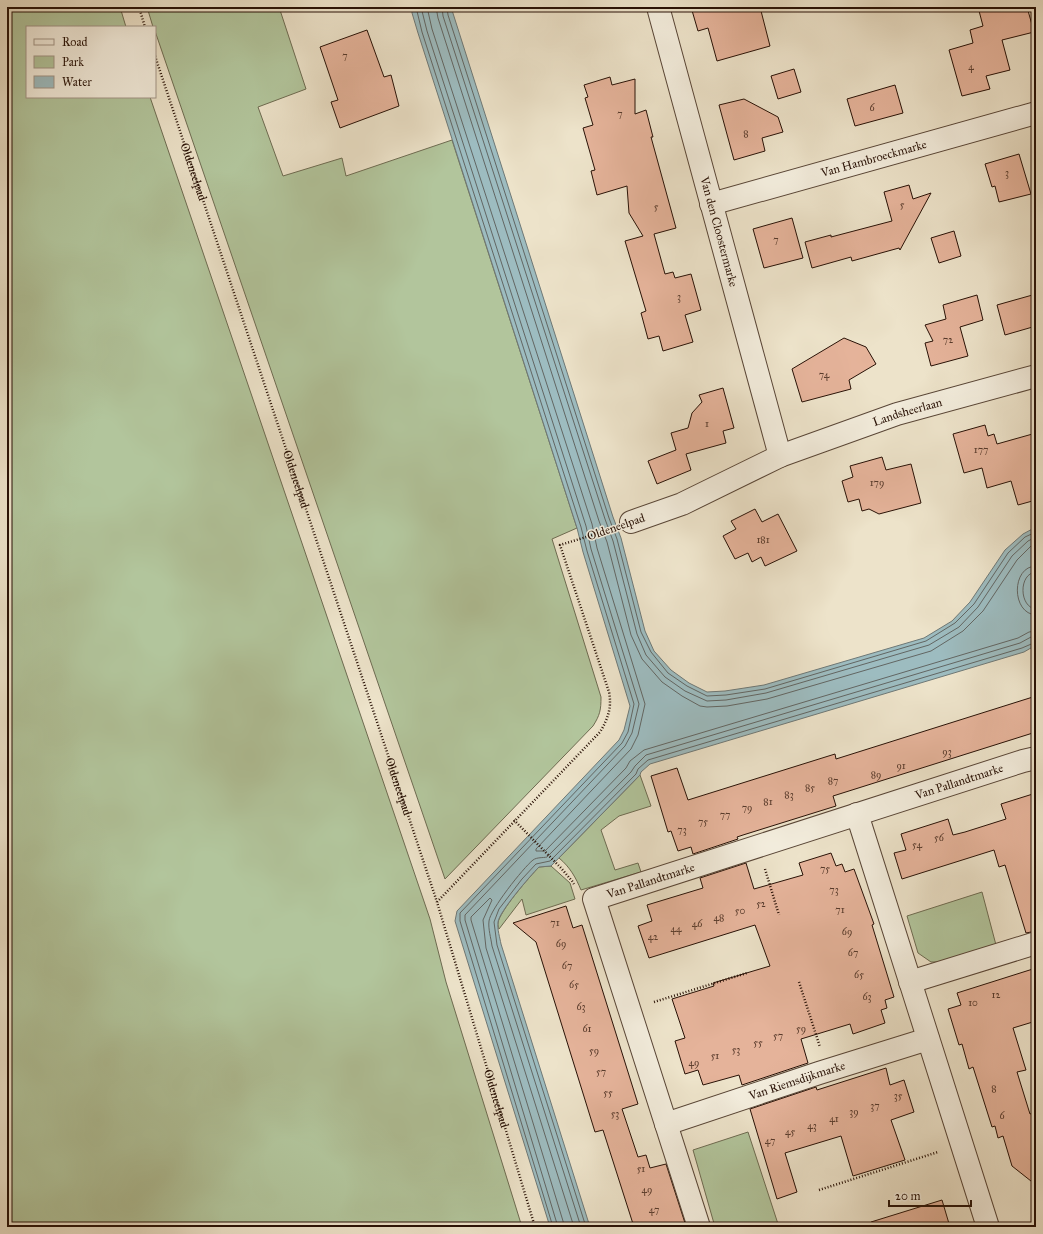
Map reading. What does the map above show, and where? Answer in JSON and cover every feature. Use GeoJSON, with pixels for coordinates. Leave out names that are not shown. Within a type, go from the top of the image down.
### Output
{"type":"FeatureCollection","features":[{"type":"Feature","properties":{"kind":"street","name":"Van den Cloostermarke"},"geometry":{"type":"LineString","coordinates":[[658,7],[780,456]]}},
{"type":"Feature","properties":{"kind":"street","name":"Van Hambroeckmarke"},"geometry":{"type":"LineString","coordinates":[[711,204],[1036,113]]}},
{"type":"Feature","properties":{"kind":"street","name":"Landsheerlaan"},"geometry":{"type":"LineString","coordinates":[[780,456],[897,414],[1036,376]]}},
{"type":"Feature","properties":{"kind":"street","name":"Oldeneelpad"},"geometry":{"type":"LineString","coordinates":[[631,522],[682,504],[780,456]]}},
{"type":"Feature","properties":{"kind":"street","name":"Van Pallandtmarke"},"geometry":{"type":"LineString","coordinates":[[699,1227],[594,899],[1022,761],[1036,758]]}},
{"type":"Feature","properties":{"kind":"street"},"geometry":{"type":"LineString","coordinates":[[857,814],[988,1227]]}},
{"type":"Feature","properties":{"kind":"street"},"geometry":{"type":"LineString","coordinates":[[910,982],[1036,943]]}},
{"type":"Feature","properties":{"kind":"street","name":"Van Riemsdijkmarke"},"geometry":{"type":"LineString","coordinates":[[666,1124],[828,1070],[928,1039]]}},
{"type":"Feature","properties":{"kind":"path"},"geometry":{"type":"LineString","coordinates":[[138,7],[145,26]]}},
{"type":"Feature","properties":{"kind":"path","name":"Oldeneelpad"},"geometry":{"type":"LineString","coordinates":[[156,59],[437,902],[535,1227]]}},
{"type":"Feature","properties":{"kind":"path","name":"Oldeneelpad"},"geometry":{"type":"LineString","coordinates":[[437,902],[600,732],[607,722],[611,702],[609,692],[560,545],[631,522]]}},
{"type":"Feature","properties":{"kind":"path"},"geometry":{"type":"LineString","coordinates":[[514,820],[561,868]]}},
{"type":"Feature","properties":{"kind":"path"},"geometry":{"type":"LineString","coordinates":[[758,846],[779,915]]}},
{"type":"Feature","properties":{"kind":"path"},"geometry":{"type":"LineString","coordinates":[[630,1010],[747,973]]}},
{"type":"Feature","properties":{"kind":"path"},"geometry":{"type":"LineString","coordinates":[[799,982],[828,1070]]}},
{"type":"Feature","properties":{"kind":"path"},"geometry":{"type":"LineString","coordinates":[[818,1190],[962,1144]]}},
{"type":"Feature","properties":{"kind":"green space"},"geometry":{"type":"Polygon","coordinates":[[[7,7],[120,7],[126,26],[26,26],[26,98],[150,98],[430,919],[446,982],[522,1227],[7,1227],[7,7]]]}},
{"type":"Feature","properties":{"kind":"green space"},"geometry":{"type":"Polygon","coordinates":[[[147,7],[279,7],[306,89],[258,107],[283,176],[342,158],[346,176],[452,140],[577,528],[552,539],[601,697],[601,705],[600,712],[593,726],[445,879],[156,34],[156,26],[153,26],[147,7]]]}},
{"type":"Feature","properties":{"kind":"green space"},"geometry":{"type":"Polygon","coordinates":[[[640,775],[651,806],[619,816],[601,830],[615,870],[638,863],[641,872],[581,890],[572,873],[559,858],[640,775]]]}},
{"type":"Feature","properties":{"kind":"green space"},"geometry":{"type":"Polygon","coordinates":[[[551,866],[570,883],[575,899],[526,915],[522,899],[499,929],[498,923],[500,918],[522,886],[539,867],[551,866]]]}},
{"type":"Feature","properties":{"kind":"green space"},"geometry":{"type":"Polygon","coordinates":[[[982,892],[996,945],[940,962],[931,962],[918,953],[907,916],[982,892]]]}},
{"type":"Feature","properties":{"kind":"green space"},"geometry":{"type":"Polygon","coordinates":[[[748,1132],[779,1227],[715,1227],[693,1150],[748,1132]]]}},
{"type":"Feature","properties":{"kind":"water"},"geometry":{"type":"Polygon","coordinates":[[[412,7],[451,7],[613,517],[621,538],[645,631],[654,651],[671,670],[689,683],[707,692],[725,691],[764,685],[924,638],[952,621],[970,602],[1005,550],[1023,534],[1036,527],[1036,577],[1032,588],[1036,605],[1036,645],[1024,652],[650,764],[551,866],[539,867],[504,910],[498,922],[501,944],[590,1227],[550,1227],[455,921],[457,911],[619,740],[624,730],[630,706],[577,528],[418,33],[412,13],[412,7]]]}},
{"type":"Feature","properties":{"kind":"building"},"geometry":{"type":"Polygon","coordinates":[[[691,7],[760,7],[770,46],[717,61],[708,28],[698,31],[691,7]]]}},
{"type":"Feature","properties":{"kind":"building"},"geometry":{"type":"Polygon","coordinates":[[[978,7],[1027,7],[1034,32],[1002,40],[1010,70],[986,76],[990,89],[962,96],[949,50],[973,43],[970,30],[983,26],[978,7]]]}},
{"type":"Feature","properties":{"kind":"building"},"geometry":{"type":"Polygon","coordinates":[[[367,30],[384,77],[391,75],[399,106],[340,128],[331,102],[338,100],[320,47],[367,30]]]}},
{"type":"Feature","properties":{"kind":"building"},"geometry":{"type":"Polygon","coordinates":[[[794,69],[801,92],[778,99],[771,76],[794,69]]]}},
{"type":"Feature","properties":{"kind":"building"},"geometry":{"type":"Polygon","coordinates":[[[610,77],[612,85],[635,79],[635,114],[646,110],[653,137],[651,137],[676,228],[654,234],[665,274],[673,272],[675,278],[691,274],[701,310],[685,315],[693,342],[663,351],[659,336],[648,339],[641,313],[646,311],[625,241],[643,236],[629,213],[627,186],[597,195],[591,171],[595,170],[583,128],[593,125],[585,98],[588,97],[584,85],[610,77]]]}},
{"type":"Feature","properties":{"kind":"building"},"geometry":{"type":"Polygon","coordinates":[[[895,85],[903,113],[855,126],[847,99],[895,85]]]}},
{"type":"Feature","properties":{"kind":"building"},"geometry":{"type":"Polygon","coordinates":[[[744,99],[778,117],[783,132],[762,138],[765,151],[734,160],[719,105],[744,99]]]}},
{"type":"Feature","properties":{"kind":"building"},"geometry":{"type":"Polygon","coordinates":[[[1019,154],[1031,194],[999,202],[995,186],[992,187],[985,164],[1019,154]]]}},
{"type":"Feature","properties":{"kind":"building"},"geometry":{"type":"Polygon","coordinates":[[[909,185],[913,199],[931,193],[900,250],[899,248],[852,261],[851,257],[812,268],[805,242],[831,235],[831,237],[892,221],[884,192],[909,185]]]}},
{"type":"Feature","properties":{"kind":"building"},"geometry":{"type":"Polygon","coordinates":[[[792,218],[803,258],[764,268],[753,229],[792,218]]]}},
{"type":"Feature","properties":{"kind":"building"},"geometry":{"type":"Polygon","coordinates":[[[954,231],[961,256],[939,263],[931,238],[954,231]]]}},
{"type":"Feature","properties":{"kind":"building"},"geometry":{"type":"Polygon","coordinates":[[[1036,294],[1036,326],[1005,335],[997,305],[1036,294]]]}},
{"type":"Feature","properties":{"kind":"building"},"geometry":{"type":"Polygon","coordinates":[[[977,295],[983,320],[960,327],[968,356],[931,366],[925,343],[933,341],[925,325],[946,319],[943,305],[977,295]]]}},
{"type":"Feature","properties":{"kind":"building"},"geometry":{"type":"Polygon","coordinates":[[[844,338],[866,347],[876,364],[849,380],[851,389],[802,402],[792,369],[844,338]]]}},
{"type":"Feature","properties":{"kind":"building"},"geometry":{"type":"Polygon","coordinates":[[[723,388],[734,428],[723,431],[726,443],[686,454],[691,470],[657,484],[648,461],[676,450],[671,433],[688,428],[692,413],[702,402],[699,395],[723,388]]]}},
{"type":"Feature","properties":{"kind":"building"},"geometry":{"type":"Polygon","coordinates":[[[985,425],[988,436],[994,434],[997,444],[1036,433],[1036,500],[1018,505],[1011,481],[987,488],[982,468],[964,473],[953,434],[985,425]]]}},
{"type":"Feature","properties":{"kind":"building"},"geometry":{"type":"Polygon","coordinates":[[[882,457],[886,470],[911,464],[921,503],[879,514],[869,509],[862,511],[859,499],[848,502],[842,481],[853,477],[850,466],[882,457]]]}},
{"type":"Feature","properties":{"kind":"building"},"geometry":{"type":"Polygon","coordinates":[[[755,509],[762,522],[778,514],[797,551],[765,566],[761,557],[752,562],[748,553],[735,559],[723,536],[736,529],[731,521],[755,509]]]}},
{"type":"Feature","properties":{"kind":"building"},"geometry":{"type":"Polygon","coordinates":[[[1036,696],[1036,732],[833,796],[836,806],[737,837],[738,839],[693,854],[691,847],[678,851],[671,831],[668,832],[651,776],[677,768],[688,800],[835,754],[836,759],[1036,696]]]}},
{"type":"Feature","properties":{"kind":"building"},"geometry":{"type":"Polygon","coordinates":[[[1036,793],[1036,931],[1026,933],[1005,865],[999,867],[994,850],[902,879],[894,853],[906,850],[901,834],[948,819],[953,835],[965,832],[1006,819],[1001,804],[1036,793]]]}},
{"type":"Feature","properties":{"kind":"building"},"geometry":{"type":"Polygon","coordinates":[[[831,853],[836,866],[842,864],[845,872],[854,869],[874,924],[872,925],[894,997],[885,1000],[887,1008],[881,1010],[885,1023],[853,1034],[850,1024],[801,1039],[808,1063],[742,1085],[739,1075],[703,1085],[698,1070],[685,1074],[675,1041],[685,1038],[672,999],[714,986],[713,983],[770,966],[755,925],[649,958],[638,926],[652,921],[647,905],[703,888],[700,878],[746,863],[754,889],[803,875],[799,863],[831,853]]]}},
{"type":"Feature","properties":{"kind":"building"},"geometry":{"type":"Polygon","coordinates":[[[566,906],[573,928],[582,925],[638,1104],[622,1109],[638,1157],[646,1155],[650,1168],[666,1164],[685,1223],[672,1227],[634,1227],[603,1130],[595,1132],[536,942],[513,923],[566,906]]]}},
{"type":"Feature","properties":{"kind":"building"},"geometry":{"type":"Polygon","coordinates":[[[1036,968],[1036,1021],[1013,1028],[1026,1070],[1017,1072],[1030,1114],[1036,1112],[1036,1185],[1012,1166],[1003,1136],[998,1138],[995,1126],[992,1127],[973,1067],[969,1069],[962,1044],[959,1045],[948,1009],[961,1005],[957,993],[1036,968]]]}},
{"type":"Feature","properties":{"kind":"building"},"geometry":{"type":"Polygon","coordinates":[[[886,1068],[890,1085],[904,1080],[914,1112],[891,1120],[905,1160],[853,1176],[841,1136],[785,1153],[797,1192],[777,1199],[750,1109],[816,1087],[817,1090],[886,1068]]]}},
{"type":"Feature","properties":{"kind":"building"},"geometry":{"type":"Polygon","coordinates":[[[942,1200],[950,1227],[872,1227],[871,1222],[942,1200]]]}}]}
